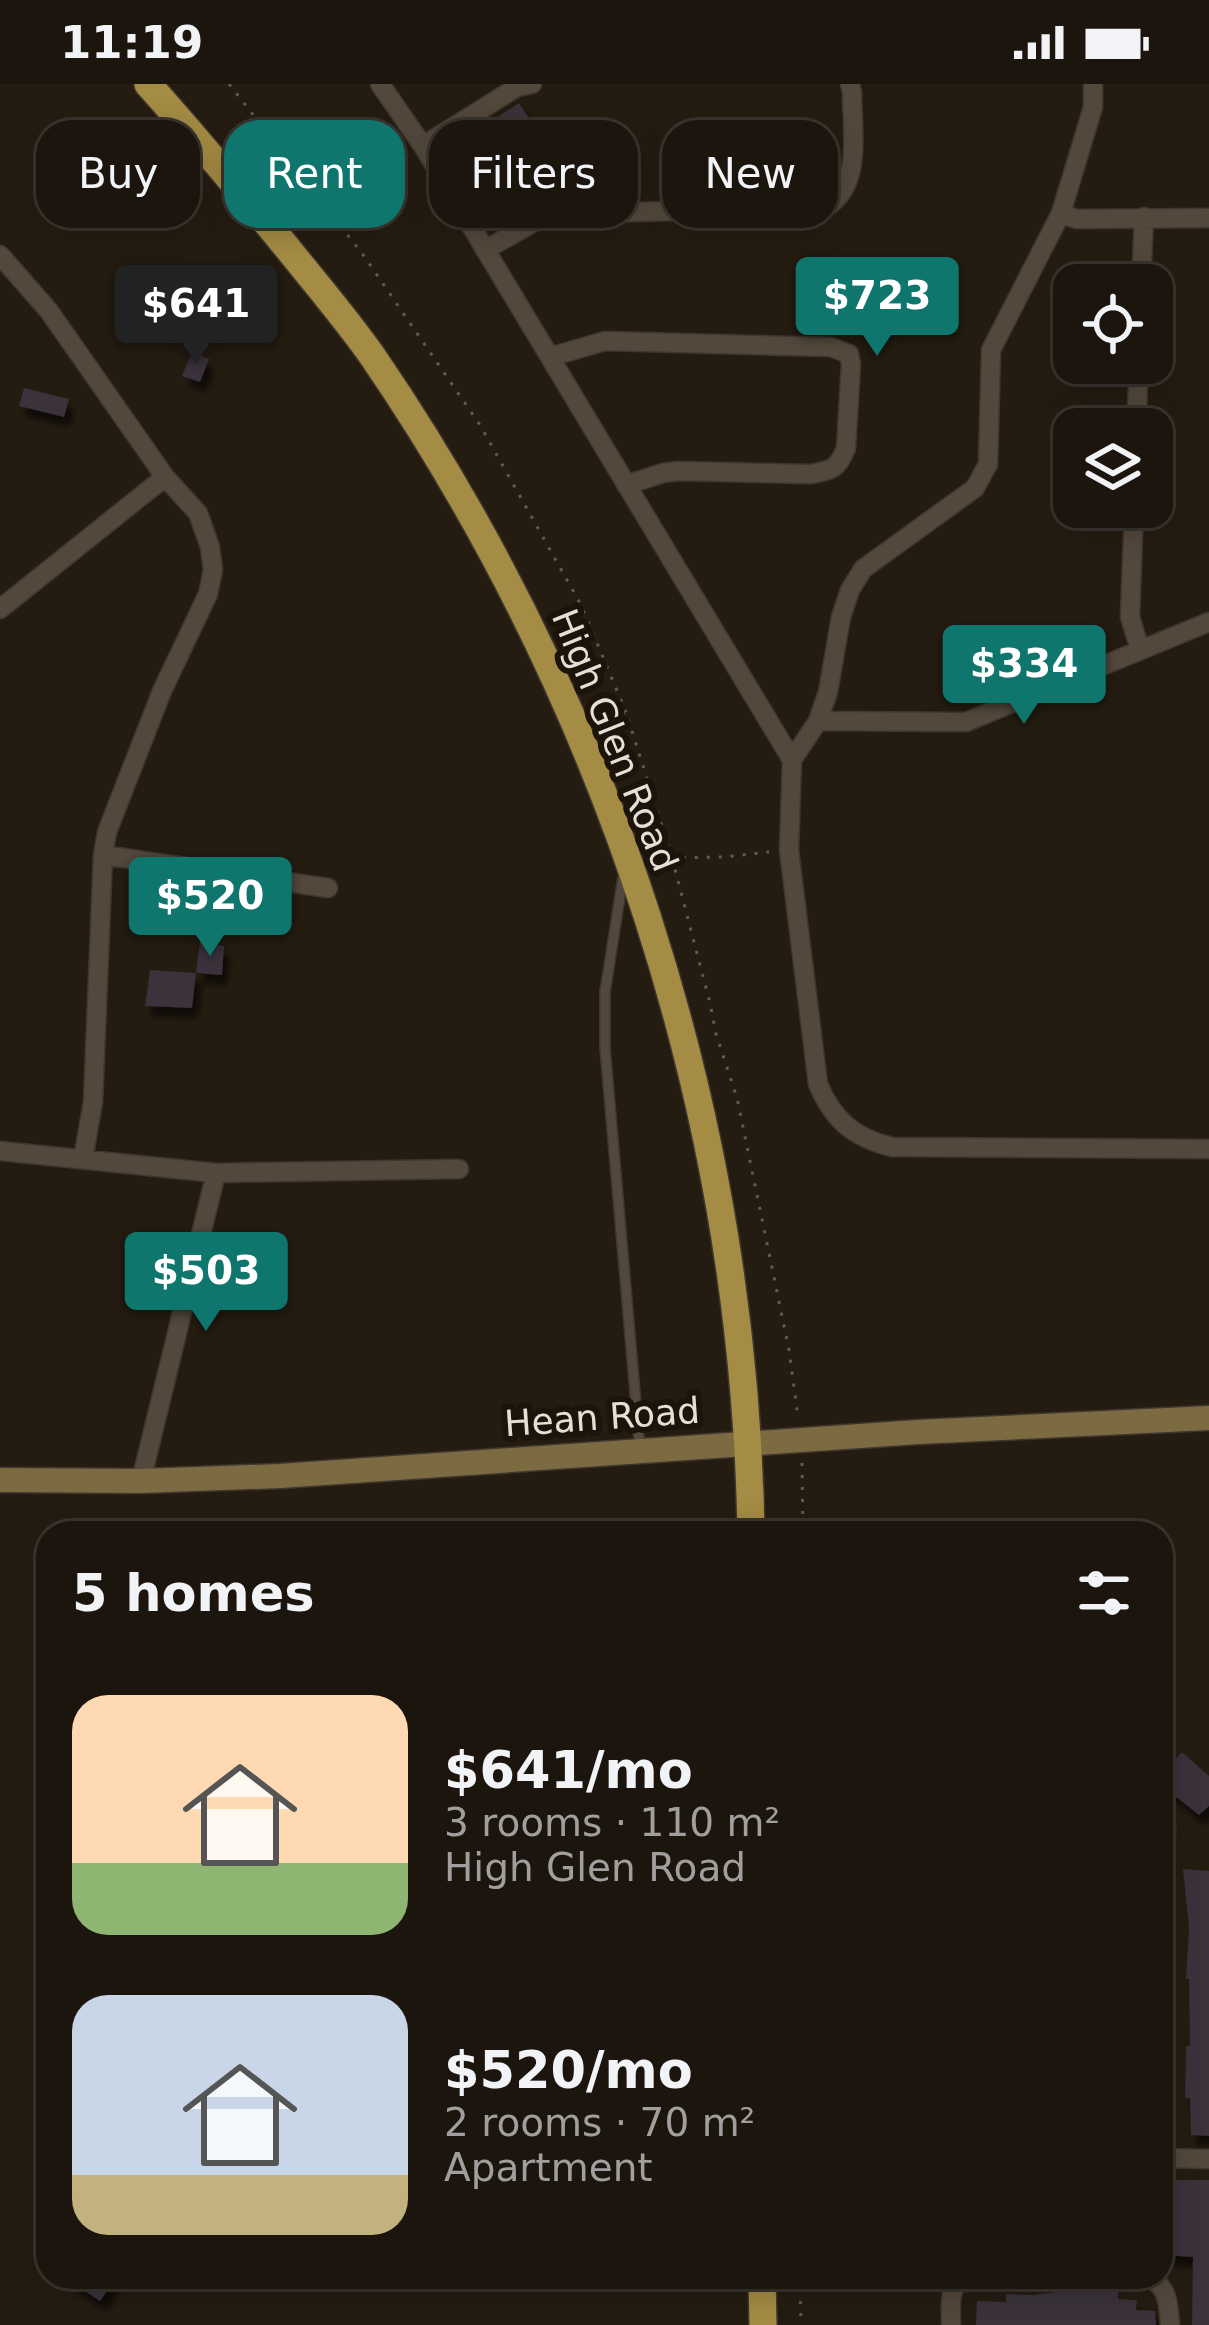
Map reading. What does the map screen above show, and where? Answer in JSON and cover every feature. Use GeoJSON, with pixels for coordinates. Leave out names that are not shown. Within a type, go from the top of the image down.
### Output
{"type":"FeatureCollection","features":[{"type":"Feature","properties":{"kind":"main road","name":"High Glen Road"},"geometry":{"type":"LineString","coordinates":[[148,84],[371,354],[518,598],[581,735],[654,937],[716,1180],[740,1355],[751,1521]]}},
{"type":"Feature","properties":{"kind":"main road"},"geometry":{"type":"LineString","coordinates":[[762,2289],[763,2325]]}},
{"type":"Feature","properties":{"kind":"street"},"geometry":{"type":"LineString","coordinates":[[380,84],[423,146],[792,760]]}},
{"type":"Feature","properties":{"kind":"street"},"geometry":{"type":"LineString","coordinates":[[423,146],[517,87],[532,84]]}},
{"type":"Feature","properties":{"kind":"street"},"geometry":{"type":"LineString","coordinates":[[485,250],[543,217],[559,214],[826,207],[847,188],[851,171],[850,84]]}},
{"type":"Feature","properties":{"kind":"street"},"geometry":{"type":"LineString","coordinates":[[1094,84],[1093,107],[1061,213],[991,350],[988,464],[975,488],[863,569],[850,590],[828,692],[818,721],[792,760],[789,850],[818,1084],[827,1105],[866,1141],[892,1148],[1209,1149]]}},
{"type":"Feature","properties":{"kind":"street"},"geometry":{"type":"LineString","coordinates":[[1061,213],[1076,219],[1209,218]]}},
{"type":"Feature","properties":{"kind":"street"},"geometry":{"type":"LineString","coordinates":[[1143,264],[1144,217]]}},
{"type":"Feature","properties":{"kind":"street"},"geometry":{"type":"LineString","coordinates":[[0,255],[49,310],[165,477],[198,513],[213,570],[208,594],[162,691],[107,832],[93,1102],[83,1159]]}},
{"type":"Feature","properties":{"kind":"street"},"geometry":{"type":"LineString","coordinates":[[550,357],[605,341],[831,347],[849,354],[846,448],[832,470],[811,474],[678,471],[626,485]]}},
{"type":"Feature","properties":{"kind":"street"},"geometry":{"type":"LineString","coordinates":[[0,609],[165,477]]}},
{"type":"Feature","properties":{"kind":"street"},"geometry":{"type":"LineString","coordinates":[[1133,528],[1130,617],[1141,650]]}},
{"type":"Feature","properties":{"kind":"street"},"geometry":{"type":"LineString","coordinates":[[818,721],[966,722],[1209,622]]}},
{"type":"Feature","properties":{"kind":"street"},"geometry":{"type":"LineString","coordinates":[[103,855],[328,888]]}},
{"type":"Feature","properties":{"kind":"street"},"geometry":{"type":"LineString","coordinates":[[0,1151],[217,1173],[459,1169]]}},
{"type":"Feature","properties":{"kind":"street"},"geometry":{"type":"LineString","coordinates":[[141,1481],[217,1173]]}},
{"type":"Feature","properties":{"kind":"street","name":"Hean Road"},"geometry":{"type":"LineString","coordinates":[[0,1480],[280,1476],[918,1432],[1209,1418]]}},
{"type":"Feature","properties":{"kind":"street"},"geometry":{"type":"LineString","coordinates":[[1173,2158],[1209,2159]]}},
{"type":"Feature","properties":{"kind":"street"},"geometry":{"type":"LineString","coordinates":[[951,2325],[953,2289]]}},
{"type":"Feature","properties":{"kind":"street"},"geometry":{"type":"LineString","coordinates":[[1164,2289],[1170,2325]]}},
{"type":"Feature","properties":{"kind":"lane"},"geometry":{"type":"LineString","coordinates":[[626,856],[605,992],[605,1048],[640,1450]]}},
{"type":"Feature","properties":{"kind":"path"},"geometry":{"type":"LineString","coordinates":[[229,84],[364,256],[480,425],[581,604],[626,712],[672,858],[737,1098],[789,1350],[801,1442],[803,1521]]}},
{"type":"Feature","properties":{"kind":"path"},"geometry":{"type":"LineString","coordinates":[[581,735],[626,712]]}},
{"type":"Feature","properties":{"kind":"path"},"geometry":{"type":"LineString","coordinates":[[672,858],[789,850]]}},
{"type":"Feature","properties":{"kind":"path"},"geometry":{"type":"LineString","coordinates":[[800,2289],[801,2325]]}},
{"type":"Feature","properties":{"kind":"building"},"geometry":{"type":"Polygon","coordinates":[[[519,103],[528,117],[522,120],[494,120],[519,103]]]}},
{"type":"Feature","properties":{"kind":"building"},"geometry":{"type":"Polygon","coordinates":[[[192,352],[209,359],[200,382],[182,376],[192,352]]]}},
{"type":"Feature","properties":{"kind":"building"},"geometry":{"type":"Polygon","coordinates":[[[24,388],[69,399],[64,417],[19,406],[24,388]]]}},
{"type":"Feature","properties":{"kind":"building"},"geometry":{"type":"Polygon","coordinates":[[[200,942],[224,946],[222,975],[196,973],[200,942]]]}},
{"type":"Feature","properties":{"kind":"building"},"geometry":{"type":"Polygon","coordinates":[[[150,970],[196,973],[192,1008],[145,1006],[150,970]]]}},
{"type":"Feature","properties":{"kind":"building"},"geometry":{"type":"Polygon","coordinates":[[[1182,1752],[1209,1776],[1209,1806],[1199,1815],[1173,1794],[1173,1762],[1182,1752]]]}},
{"type":"Feature","properties":{"kind":"building"},"geometry":{"type":"Polygon","coordinates":[[[1183,1869],[1209,1871],[1209,2136],[1191,2135],[1190,2098],[1185,2098],[1186,2046],[1190,2046],[1189,1928],[1183,1869]]]}},
{"type":"Feature","properties":{"kind":"building"},"geometry":{"type":"Polygon","coordinates":[[[1173,2180],[1209,2180],[1209,2325],[1192,2325],[1193,2257],[1173,2256],[1173,2180]]]}},
{"type":"Feature","properties":{"kind":"building"},"geometry":{"type":"Polygon","coordinates":[[[82,2289],[108,2289],[100,2301],[82,2289]]]}},
{"type":"Feature","properties":{"kind":"building"},"geometry":{"type":"Polygon","coordinates":[[[1118,2292],[1118,2299],[1137,2300],[1136,2310],[1155,2311],[1156,2325],[976,2325],[977,2301],[1006,2302],[1006,2294],[1118,2292]]]}}]}
